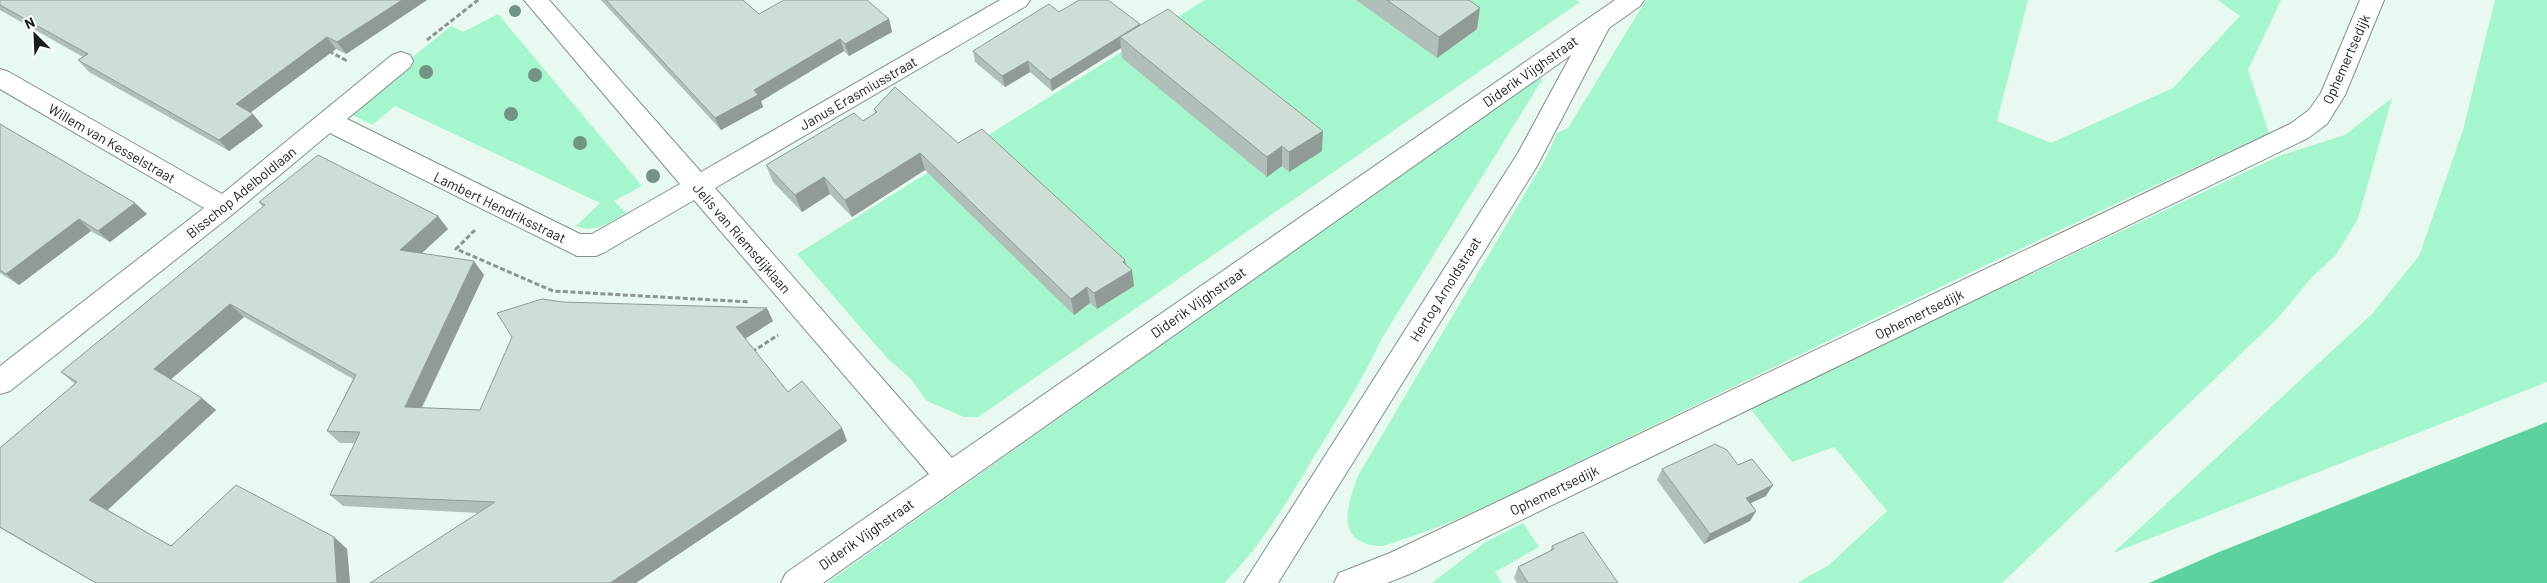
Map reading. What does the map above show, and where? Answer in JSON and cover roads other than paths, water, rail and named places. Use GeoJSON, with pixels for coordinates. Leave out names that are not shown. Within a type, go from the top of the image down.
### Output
{"type":"FeatureCollection","features":[{"type":"Feature","properties":{"kind":"street","name":"Jelis van Riemsdijklaan"},"geometry":{"type":"LineString","coordinates":[[536,0],[948,475]]}},
{"type":"Feature","properties":{"kind":"street","name":"Janus Erasmiusstraat"},"geometry":{"type":"LineString","coordinates":[[697,186],[1018,0]]}},
{"type":"Feature","properties":{"kind":"street","name":"Hertog Arnoldstraat"},"geometry":{"type":"LineString","coordinates":[[1260,583],[1528,159],[1600,22],[1632,0]]}},
{"type":"Feature","properties":{"kind":"street","name":"Ophemertsedijk"},"geometry":{"type":"LineString","coordinates":[[1350,583],[1395,573],[2299,131],[2318,117],[2328,103],[2372,0]]}},
{"type":"Feature","properties":{"kind":"street","name":"Diderik Vijghstraat"},"geometry":{"type":"LineString","coordinates":[[797,583],[948,475],[1600,22]]}},
{"type":"Feature","properties":{"kind":"street","name":"Bisschop Adelboldlaan"},"geometry":{"type":"LineString","coordinates":[[0,382],[224,207],[401,60]]}},
{"type":"Feature","properties":{"kind":"street","name":"Willem van Kesselstraat"},"geometry":{"type":"LineString","coordinates":[[0,78],[224,207]]}},
{"type":"Feature","properties":{"kind":"street","name":"Lambert Hendriksstraat"},"geometry":{"type":"LineString","coordinates":[[328,121],[577,245],[596,245],[697,186]]}}]}
